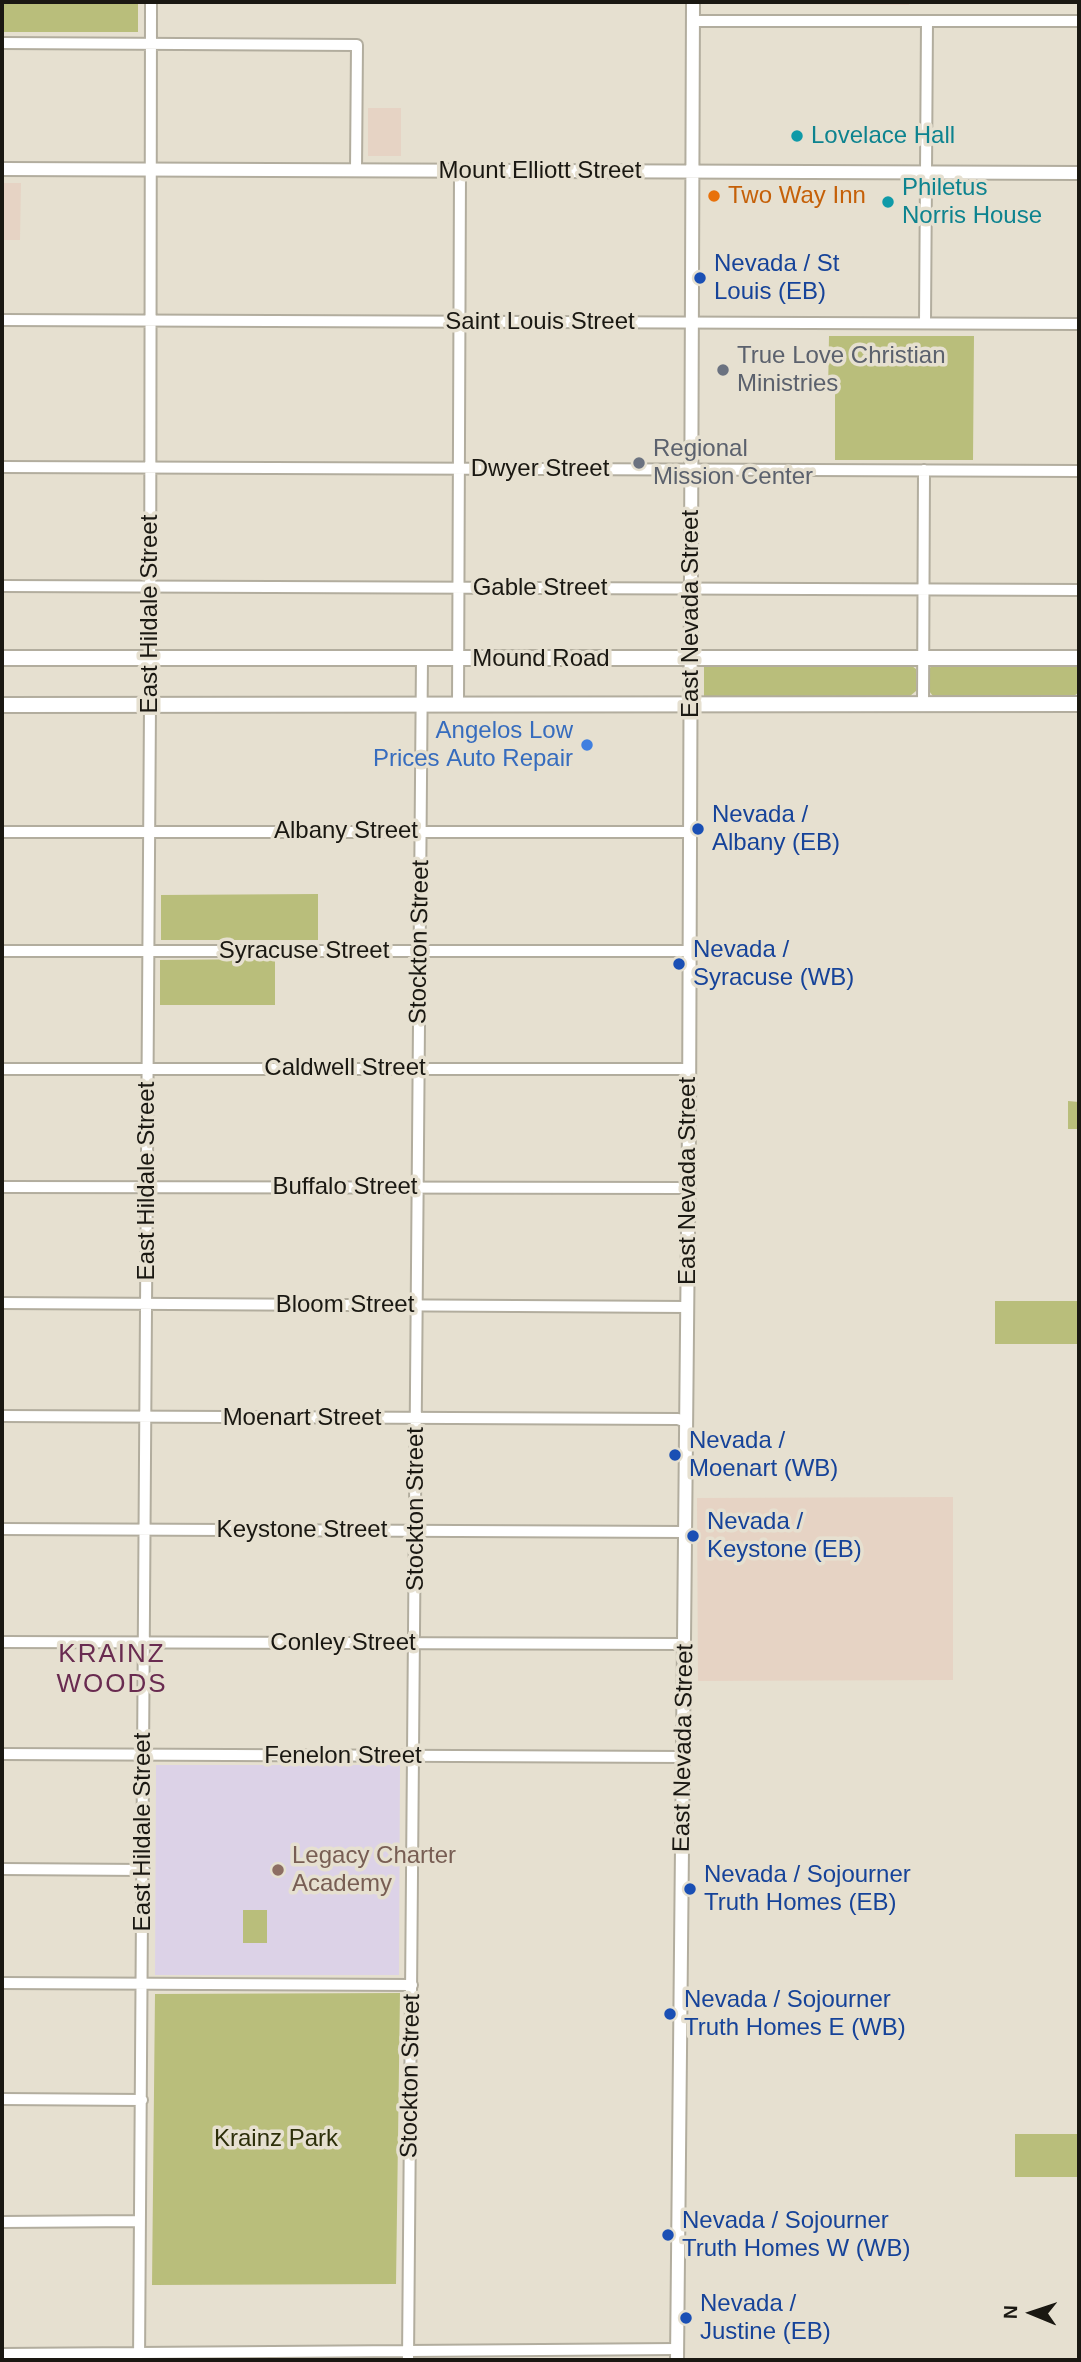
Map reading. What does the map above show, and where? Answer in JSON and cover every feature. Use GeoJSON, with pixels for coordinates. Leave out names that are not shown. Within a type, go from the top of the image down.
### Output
{"type":"FeatureCollection","features":[{"type":"Feature","properties":{"kind":"main road","name":"Mound Road"},"geometry":{"type":"LineString","coordinates":[[2,658],[1079,657]]}},
{"type":"Feature","properties":{"kind":"main road","name":"Mound Road"},"geometry":{"type":"LineString","coordinates":[[2,705],[1079,704]]}},
{"type":"Feature","properties":{"kind":"street","name":"East Hildale Street"},"geometry":{"type":"LineString","coordinates":[[139,2357],[150,705],[151,2]]}},
{"type":"Feature","properties":{"kind":"street","name":"East Nevada Street"},"geometry":{"type":"LineString","coordinates":[[677,2354],[691,832],[693,2]]}},
{"type":"Feature","properties":{"kind":"street"},"geometry":{"type":"LineString","coordinates":[[693,21],[1079,22]]}},
{"type":"Feature","properties":{"kind":"street"},"geometry":{"type":"LineString","coordinates":[[925,323],[927,21]]}},
{"type":"Feature","properties":{"kind":"street"},"geometry":{"type":"LineString","coordinates":[[2,43],[357,45],[356,170]]}},
{"type":"Feature","properties":{"kind":"street","name":"Mount Elliott Street"},"geometry":{"type":"LineString","coordinates":[[2,169],[1079,173]]}},
{"type":"Feature","properties":{"kind":"street"},"geometry":{"type":"LineString","coordinates":[[458,705],[460,171]]}},
{"type":"Feature","properties":{"kind":"street","name":"Saint Louis Street"},"geometry":{"type":"LineString","coordinates":[[2,320],[1079,324]]}},
{"type":"Feature","properties":{"kind":"street","name":"Dwyer Street"},"geometry":{"type":"LineString","coordinates":[[2,467],[1079,471]]}},
{"type":"Feature","properties":{"kind":"street"},"geometry":{"type":"LineString","coordinates":[[923,705],[924,470]]}},
{"type":"Feature","properties":{"kind":"street","name":"Gable Street"},"geometry":{"type":"LineString","coordinates":[[2,586],[1079,590]]}},
{"type":"Feature","properties":{"kind":"street","name":"Stockton Street"},"geometry":{"type":"LineString","coordinates":[[408,2356],[422,658]]}},
{"type":"Feature","properties":{"kind":"street","name":"Albany Street"},"geometry":{"type":"LineString","coordinates":[[2,832],[691,832]]}},
{"type":"Feature","properties":{"kind":"street","name":"Syracuse Street"},"geometry":{"type":"LineString","coordinates":[[2,951],[690,951]]}},
{"type":"Feature","properties":{"kind":"street","name":"Caldwell Street"},"geometry":{"type":"LineString","coordinates":[[2,1069],[689,1069]]}},
{"type":"Feature","properties":{"kind":"street","name":"Buffalo Street"},"geometry":{"type":"LineString","coordinates":[[2,1187],[688,1188]]}},
{"type":"Feature","properties":{"kind":"street","name":"Bloom Street"},"geometry":{"type":"LineString","coordinates":[[2,1303],[687,1307]]}},
{"type":"Feature","properties":{"kind":"street","name":"Moenart Street"},"geometry":{"type":"LineString","coordinates":[[2,1416],[681,1419],[686,1423]]}},
{"type":"Feature","properties":{"kind":"street","name":"Keystone Street"},"geometry":{"type":"LineString","coordinates":[[2,1529],[686,1532]]}},
{"type":"Feature","properties":{"kind":"street","name":"Conley Street"},"geometry":{"type":"LineString","coordinates":[[2,1642],[685,1644]]}},
{"type":"Feature","properties":{"kind":"street","name":"Fenelon Street"},"geometry":{"type":"LineString","coordinates":[[2,1754],[684,1757]]}},
{"type":"Feature","properties":{"kind":"street"},"geometry":{"type":"LineString","coordinates":[[2,1869],[144,1870]]}},
{"type":"Feature","properties":{"kind":"street"},"geometry":{"type":"LineString","coordinates":[[2,1983],[412,1985]]}},
{"type":"Feature","properties":{"kind":"street"},"geometry":{"type":"LineString","coordinates":[[2,2099],[142,2100]]}},
{"type":"Feature","properties":{"kind":"street"},"geometry":{"type":"LineString","coordinates":[[2,2222],[140,2221]]}},
{"type":"Feature","properties":{"kind":"street"},"geometry":{"type":"LineString","coordinates":[[2,2354],[139,2357],[677,2354]]}},
{"type":"Feature","properties":{"kind":"shaded area"},"geometry":{"type":"Polygon","coordinates":[[[909,2],[909,5],[789,4],[909,2]]]}},
{"type":"Feature","properties":{"kind":"shaded area"},"geometry":{"type":"Polygon","coordinates":[[[368,108],[401,108],[401,156],[368,156],[368,108]]]}},
{"type":"Feature","properties":{"kind":"shaded area"},"geometry":{"type":"Polygon","coordinates":[[[2,183],[21,183],[20,240],[2,240],[2,183]]]}},
{"type":"Feature","properties":{"kind":"shaded area"},"geometry":{"type":"Polygon","coordinates":[[[953,1497],[953,1680],[698,1681],[697,1498],[953,1497]]]}},
{"type":"Feature","properties":{"kind":"shaded area","name":"Legacy Charter Academy"},"geometry":{"type":"Polygon","coordinates":[[[156,1765],[400,1765],[399,1975],[155,1975],[156,1765]]]}},
{"type":"Feature","properties":{"kind":"green space"},"geometry":{"type":"Polygon","coordinates":[[[2,2],[138,2],[138,32],[2,32],[2,2]]]}},
{"type":"Feature","properties":{"kind":"green space"},"geometry":{"type":"Polygon","coordinates":[[[829,336],[974,336],[973,460],[835,460],[835,393],[828,393],[829,336]]]}},
{"type":"Feature","properties":{"kind":"green space"},"geometry":{"type":"Polygon","coordinates":[[[909,664],[916,669],[916,691],[910,696],[704,696],[704,665],[909,664]]]}},
{"type":"Feature","properties":{"kind":"green space"},"geometry":{"type":"Polygon","coordinates":[[[932,664],[1076,664],[1079,667],[1079,692],[1074,696],[933,696],[929,691],[929,670],[932,664]]]}},
{"type":"Feature","properties":{"kind":"green space"},"geometry":{"type":"Polygon","coordinates":[[[318,894],[318,940],[161,940],[161,895],[318,894]]]}},
{"type":"Feature","properties":{"kind":"green space"},"geometry":{"type":"Polygon","coordinates":[[[275,959],[275,1005],[160,1005],[160,960],[275,959]]]}},
{"type":"Feature","properties":{"kind":"green space"},"geometry":{"type":"Polygon","coordinates":[[[1068,1101],[1079,1102],[1079,1129],[1068,1129],[1068,1101]]]}},
{"type":"Feature","properties":{"kind":"green space"},"geometry":{"type":"Polygon","coordinates":[[[995,1301],[1079,1301],[1079,1344],[995,1344],[995,1301]]]}},
{"type":"Feature","properties":{"kind":"green space"},"geometry":{"type":"Polygon","coordinates":[[[243,1910],[267,1910],[267,1943],[243,1943],[243,1910]]]}},
{"type":"Feature","properties":{"kind":"green space","name":"Krainz Park"},"geometry":{"type":"Polygon","coordinates":[[[400,1993],[396,2284],[152,2285],[155,1994],[400,1993]]]}},
{"type":"Feature","properties":{"kind":"green space"},"geometry":{"type":"Polygon","coordinates":[[[1015,2134],[1079,2134],[1079,2177],[1015,2177],[1015,2134]]]}},
{"type":"Feature","properties":{"kind":"place","name":"Lovelace Hall"},"geometry":{"type":"Point","coordinates":[797,136]}},
{"type":"Feature","properties":{"kind":"place","name":"Two Way Inn"},"geometry":{"type":"Point","coordinates":[714,196]}},
{"type":"Feature","properties":{"kind":"place","name":"Philetus Norris House"},"geometry":{"type":"Point","coordinates":[888,202]}},
{"type":"Feature","properties":{"kind":"place","name":"Nevada / St Louis (EB)"},"geometry":{"type":"Point","coordinates":[700,278]}},
{"type":"Feature","properties":{"kind":"place","name":"True Love Christian Ministries"},"geometry":{"type":"Point","coordinates":[723,370]}},
{"type":"Feature","properties":{"kind":"place","name":"Regional Mission Center"},"geometry":{"type":"Point","coordinates":[639,463]}},
{"type":"Feature","properties":{"kind":"place","name":"Angelos Low Prices Auto Repair"},"geometry":{"type":"Point","coordinates":[587,745]}},
{"type":"Feature","properties":{"kind":"place","name":"Nevada / Albany (EB)"},"geometry":{"type":"Point","coordinates":[698,829]}},
{"type":"Feature","properties":{"kind":"place","name":"Nevada / Syracuse (WB)"},"geometry":{"type":"Point","coordinates":[679,964]}},
{"type":"Feature","properties":{"kind":"place","name":"Nevada / Moenart (WB)"},"geometry":{"type":"Point","coordinates":[675,1455]}},
{"type":"Feature","properties":{"kind":"place","name":"Nevada / Keystone (EB)"},"geometry":{"type":"Point","coordinates":[693,1536]}},
{"type":"Feature","properties":{"kind":"place","name":"Legacy Charter Academy"},"geometry":{"type":"Point","coordinates":[278,1870]}},
{"type":"Feature","properties":{"kind":"place","name":"Nevada / Sojourner Truth Homes (EB)"},"geometry":{"type":"Point","coordinates":[690,1889]}},
{"type":"Feature","properties":{"kind":"place","name":"Nevada / Sojourner Truth Homes E (WB)"},"geometry":{"type":"Point","coordinates":[670,2014]}},
{"type":"Feature","properties":{"kind":"place","name":"Nevada / Sojourner Truth Homes W (WB)"},"geometry":{"type":"Point","coordinates":[668,2235]}},
{"type":"Feature","properties":{"kind":"place","name":"Nevada / Justine (EB)"},"geometry":{"type":"Point","coordinates":[686,2318]}},
{"type":"Feature","properties":{"kind":"district","name":"KRAINZ WOODS"},"geometry":{"type":"Point","coordinates":[112,1670]}}]}
